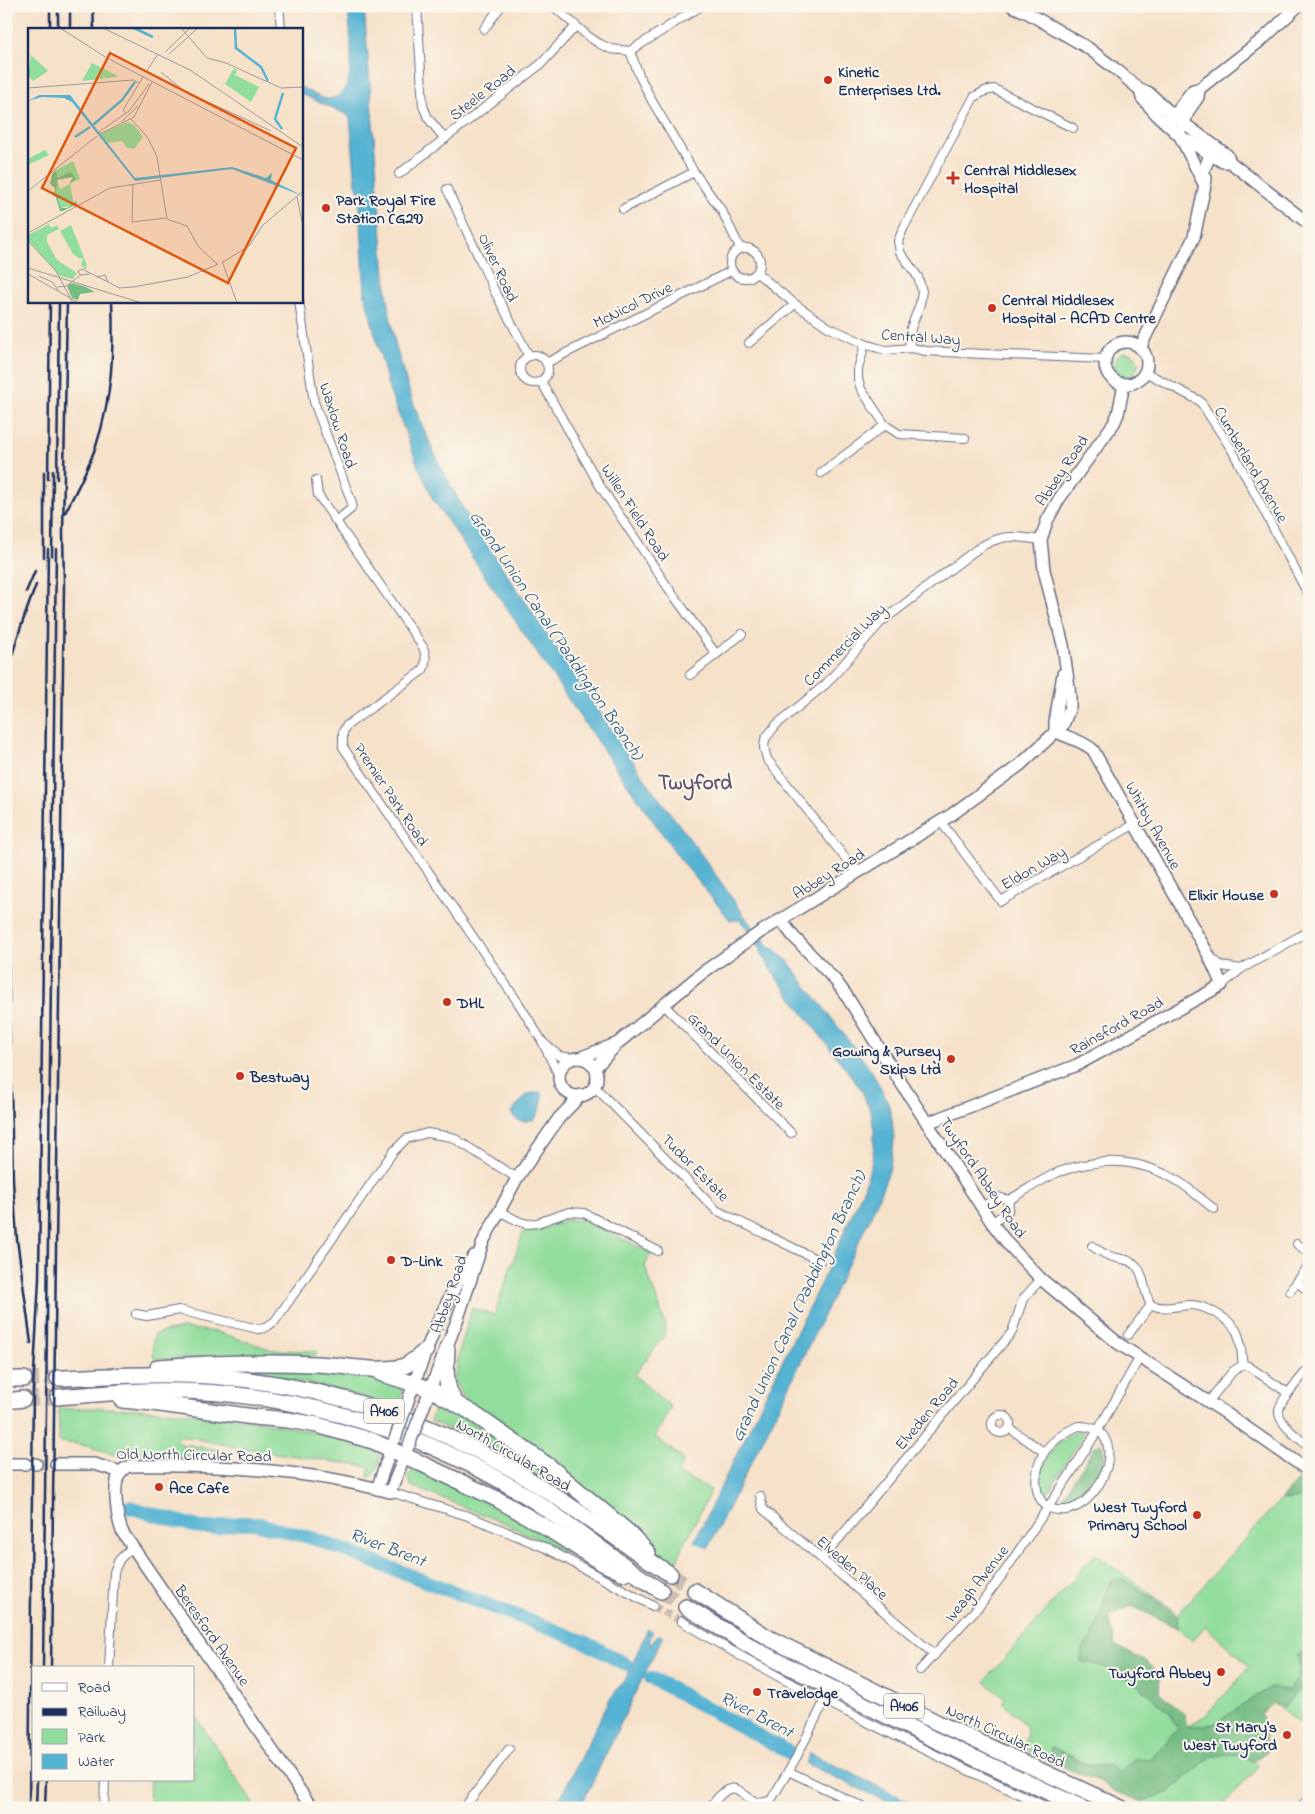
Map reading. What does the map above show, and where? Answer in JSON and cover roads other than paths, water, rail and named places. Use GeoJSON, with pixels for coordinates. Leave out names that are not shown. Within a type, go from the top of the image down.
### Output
{"type":"FeatureCollection","features":[{"type":"Feature","properties":{"kind":"highway"},"geometry":{"type":"LineString","coordinates":[[447,1349],[446,1381],[449,1393],[455,1402]]}},
{"type":"Feature","properties":{"kind":"highway"},"geometry":{"type":"LineString","coordinates":[[364,1370],[399,1368],[426,1350]]}},
{"type":"Feature","properties":{"kind":"highway","name":"North Circular Road"},"geometry":{"type":"LineString","coordinates":[[364,1370],[320,1364],[219,1362],[58,1378],[144,1375],[231,1378],[291,1386],[376,1408],[463,1443],[511,1468],[550,1492],[670,1574],[628,1532],[550,1467],[455,1402]]}},
{"type":"Feature","properties":{"kind":"highway"},"geometry":{"type":"LineString","coordinates":[[364,1370],[398,1378],[413,1388],[455,1402]]}},
{"type":"Feature","properties":{"kind":"highway","name":"North Circular Road"},"geometry":{"type":"LineString","coordinates":[[145,1391],[232,1394],[296,1404],[380,1427],[421,1442],[461,1460],[525,1495],[561,1518],[659,1590],[600,1562],[497,1499],[400,1447],[307,1424],[147,1402],[58,1397],[145,1391]]}},
{"type":"Feature","properties":{"kind":"highway","name":"North Circular Road"},"geometry":{"type":"LineString","coordinates":[[695,1591],[769,1638],[938,1723],[1121,1808]]}},
{"type":"Feature","properties":{"kind":"highway","name":"North Circular Road"},"geometry":{"type":"LineString","coordinates":[[684,1614],[931,1738],[1083,1808]]}},
{"type":"Feature","properties":{"kind":"street"},"geometry":{"type":"LineString","coordinates":[[279,6],[280,28]]}},
{"type":"Feature","properties":{"kind":"street"},"geometry":{"type":"LineString","coordinates":[[417,6],[423,106],[428,118],[445,139]]}},
{"type":"Feature","properties":{"kind":"street"},"geometry":{"type":"LineString","coordinates":[[484,29],[502,6]]}},
{"type":"Feature","properties":{"kind":"street"},"geometry":{"type":"LineString","coordinates":[[553,6],[600,44],[611,49],[630,51],[702,6]]}},
{"type":"Feature","properties":{"kind":"street"},"geometry":{"type":"LineString","coordinates":[[1012,6],[1026,12],[1088,48],[1140,90],[1142,98],[1216,153]]}},
{"type":"Feature","properties":{"kind":"street"},"geometry":{"type":"LineString","coordinates":[[1205,182],[1180,136],[1176,122],[1186,97],[1193,90],[1199,90],[1264,38],[1298,6]]}},
{"type":"Feature","properties":{"kind":"street","name":"Steele Road"},"geometry":{"type":"LineString","coordinates":[[400,174],[542,64],[576,26]]}},
{"type":"Feature","properties":{"kind":"street"},"geometry":{"type":"LineString","coordinates":[[630,51],[652,101],[694,172],[722,211],[740,248]]}},
{"type":"Feature","properties":{"kind":"street"},"geometry":{"type":"LineString","coordinates":[[908,348],[911,328],[920,304],[922,291],[918,277],[900,252],[898,240],[974,97],[985,90],[994,89],[1073,128]]}},
{"type":"Feature","properties":{"kind":"street"},"geometry":{"type":"LineString","coordinates":[[1180,136],[1216,153],[1227,155],[1230,162],[1309,224]]}},
{"type":"Feature","properties":{"kind":"street"},"geometry":{"type":"LineString","coordinates":[[1140,348],[1194,238],[1205,182],[1203,172],[1216,153]]}},
{"type":"Feature","properties":{"kind":"street"},"geometry":{"type":"LineString","coordinates":[[623,209],[694,172]]}},
{"type":"Feature","properties":{"kind":"street","name":"Oliver Road"},"geometry":{"type":"LineString","coordinates":[[446,189],[496,294],[529,356]]}},
{"type":"Feature","properties":{"kind":"street"},"geometry":{"type":"LineString","coordinates":[[740,248],[748,248],[756,253],[760,264],[757,273],[749,278],[743,278],[731,271],[730,263],[734,252],[740,248]]}},
{"type":"Feature","properties":{"kind":"street","name":"McNicol Drive"},"geometry":{"type":"LineString","coordinates":[[546,364],[609,330],[731,271]]}},
{"type":"Feature","properties":{"kind":"street","name":"Central Way"},"geometry":{"type":"LineString","coordinates":[[757,273],[795,304],[828,327],[865,344],[886,350],[908,348],[926,351],[1105,359]]}},
{"type":"Feature","properties":{"kind":"street","name":"Waxlow Road"},"geometry":{"type":"LineString","coordinates":[[299,302],[314,402],[352,503],[351,509],[336,521]]}},
{"type":"Feature","properties":{"kind":"street"},"geometry":{"type":"LineString","coordinates":[[749,343],[795,304]]}},
{"type":"Feature","properties":{"kind":"street"},"geometry":{"type":"LineString","coordinates":[[1129,343],[1140,348],[1147,362],[1145,372],[1136,382],[1124,384],[1116,382],[1109,376],[1105,368],[1105,359],[1109,351],[1118,344],[1129,343]]}},
{"type":"Feature","properties":{"kind":"street"},"geometry":{"type":"LineString","coordinates":[[865,344],[858,369],[858,378],[861,389],[885,425],[900,434],[965,438]]}},
{"type":"Feature","properties":{"kind":"street"},"geometry":{"type":"LineString","coordinates":[[529,356],[541,357],[546,364],[548,372],[541,381],[532,383],[521,375],[520,366],[525,358],[529,356]]}},
{"type":"Feature","properties":{"kind":"street","name":"Cumberland Avenue"},"geometry":{"type":"LineString","coordinates":[[1145,372],[1200,401],[1232,450],[1309,596]]}},
{"type":"Feature","properties":{"kind":"street","name":"Willen Field Road"},"geometry":{"type":"LineString","coordinates":[[541,381],[600,486],[716,654]]}},
{"type":"Feature","properties":{"kind":"street","name":"Abbey Road"},"geometry":{"type":"LineString","coordinates":[[595,1068],[618,1043],[702,973],[768,928],[941,822],[1020,765],[1063,725],[1070,706],[1070,695],[1059,624],[1044,570],[1041,540],[1047,521],[1059,498],[1114,423],[1118,414],[1124,384]]}},
{"type":"Feature","properties":{"kind":"street"},"geometry":{"type":"LineString","coordinates":[[821,473],[885,425]]}},
{"type":"Feature","properties":{"kind":"street","name":"Premier Park Road"},"geometry":{"type":"LineString","coordinates":[[316,480],[318,495],[423,647],[426,655],[426,663],[423,670],[346,726],[343,732],[343,747],[511,992],[542,1041],[561,1081]]}},
{"type":"Feature","properties":{"kind":"street","name":"Commercial Way"},"geometry":{"type":"LineString","coordinates":[[857,873],[766,759],[765,739],[776,725],[826,684],[881,622],[977,549],[991,540],[1011,535],[1041,540]]}},
{"type":"Feature","properties":{"kind":"street"},"geometry":{"type":"LineString","coordinates":[[690,675],[742,634]]}},
{"type":"Feature","properties":{"kind":"street","name":"Whitby Avenue"},"geometry":{"type":"LineString","coordinates":[[1055,731],[1087,745],[1093,750],[1208,954],[1222,985]]}},
{"type":"Feature","properties":{"kind":"street","name":"Eldon Way"},"geometry":{"type":"LineString","coordinates":[[941,822],[1001,901],[1135,824]]}},
{"type":"Feature","properties":{"kind":"street","name":"Twyford Abbey Road"},"geometry":{"type":"LineString","coordinates":[[781,920],[793,936],[835,980],[846,995],[992,1223],[1008,1244],[1041,1279],[1120,1344],[1309,1471]]}},
{"type":"Feature","properties":{"kind":"street","name":"Rainsford Road"},"geometry":{"type":"LineString","coordinates":[[927,1123],[1077,1066],[1222,985],[1241,969],[1309,931]]}},
{"type":"Feature","properties":{"kind":"street","name":"Whitby Avenue"},"geometry":{"type":"LineString","coordinates":[[1208,954],[1221,966],[1241,969]]}},
{"type":"Feature","properties":{"kind":"street","name":"Grand Union Estate"},"geometry":{"type":"LineString","coordinates":[[664,1005],[791,1133]]}},
{"type":"Feature","properties":{"kind":"street","name":"Premier Park Road"},"geometry":{"type":"LineString","coordinates":[[542,1041],[559,1056],[576,1058]]}},
{"type":"Feature","properties":{"kind":"street","name":"Abbey Road"},"geometry":{"type":"LineString","coordinates":[[576,1058],[618,1043]]}},
{"type":"Feature","properties":{"kind":"street"},"geometry":{"type":"LineString","coordinates":[[576,1058],[590,1062],[595,1068],[596,1080],[594,1086],[590,1091],[581,1095],[572,1094],[561,1081],[563,1065],[576,1058]]}},
{"type":"Feature","properties":{"kind":"street","name":"Abbey Road"},"geometry":{"type":"LineString","coordinates":[[559,1118],[561,1081]]}},
{"type":"Feature","properties":{"kind":"street","name":"Tudor Estate"},"geometry":{"type":"LineString","coordinates":[[594,1086],[716,1210],[820,1261]]}},
{"type":"Feature","properties":{"kind":"street","name":"Abbey Road"},"geometry":{"type":"LineString","coordinates":[[390,1492],[413,1388],[426,1350],[452,1292],[465,1268],[483,1242],[517,1178],[559,1118],[581,1095]]}},
{"type":"Feature","properties":{"kind":"street"},"geometry":{"type":"LineString","coordinates":[[136,1314],[147,1316],[179,1310],[258,1329],[265,1328],[275,1320],[393,1152],[406,1139],[427,1133],[452,1137],[517,1178]]}},
{"type":"Feature","properties":{"kind":"street"},"geometry":{"type":"LineString","coordinates":[[982,1207],[998,1197],[1009,1200],[1058,1173],[1107,1161],[1134,1164],[1159,1171],[1181,1183],[1214,1209]]}},
{"type":"Feature","properties":{"kind":"street"},"geometry":{"type":"LineString","coordinates":[[992,1223],[1008,1210],[1009,1200]]}},
{"type":"Feature","properties":{"kind":"street"},"geometry":{"type":"LineString","coordinates":[[499,1211],[527,1224],[537,1223],[569,1212],[584,1213],[658,1251]]}},
{"type":"Feature","properties":{"kind":"street","name":"Abbey Road"},"geometry":{"type":"LineString","coordinates":[[376,1489],[428,1394],[447,1349],[483,1242]]}},
{"type":"Feature","properties":{"kind":"street"},"geometry":{"type":"LineString","coordinates":[[1297,1244],[1309,1253]]}},
{"type":"Feature","properties":{"kind":"street"},"geometry":{"type":"LineString","coordinates":[[1092,1246],[1112,1257],[1129,1259],[1138,1268],[1151,1305],[1166,1308],[1191,1304],[1204,1306],[1226,1321],[1236,1331],[1240,1342],[1243,1365]]}},
{"type":"Feature","properties":{"kind":"street"},"geometry":{"type":"LineString","coordinates":[[1290,1291],[1309,1265]]}},
{"type":"Feature","properties":{"kind":"street","name":"Elveden Road"},"geometry":{"type":"LineString","coordinates":[[822,1558],[1012,1332],[1023,1299],[1041,1279]]}},
{"type":"Feature","properties":{"kind":"street"},"geometry":{"type":"LineString","coordinates":[[1297,1282],[1309,1292]]}},
{"type":"Feature","properties":{"kind":"street"},"geometry":{"type":"LineString","coordinates":[[1128,1335],[1151,1305]]}},
{"type":"Feature","properties":{"kind":"street","name":"Iveagh Avenue"},"geometry":{"type":"LineString","coordinates":[[920,1670],[980,1605],[1049,1508],[1140,1358]]}},
{"type":"Feature","properties":{"kind":"street"},"geometry":{"type":"LineString","coordinates":[[1209,1402],[1233,1371],[1243,1365],[1248,1366],[1288,1394]]}},
{"type":"Feature","properties":{"kind":"street"},"geometry":{"type":"LineString","coordinates":[[1309,1368],[1280,1405],[1278,1413],[1286,1426],[1309,1446]]}},
{"type":"Feature","properties":{"kind":"street"},"geometry":{"type":"LineString","coordinates":[[1302,1378],[1309,1383]]}},
{"type":"Feature","properties":{"kind":"street"},"geometry":{"type":"LineString","coordinates":[[1078,1426],[1086,1426],[1098,1430],[1104,1436],[1107,1443],[1108,1461],[1097,1488],[1085,1500],[1070,1509],[1055,1510],[1049,1508],[1040,1498],[1036,1484],[1036,1474],[1044,1452],[1061,1435],[1078,1426]]}},
{"type":"Feature","properties":{"kind":"street"},"geometry":{"type":"LineString","coordinates":[[1009,1428],[1044,1452]]}},
{"type":"Feature","properties":{"kind":"street"},"geometry":{"type":"LineString","coordinates":[[12,1464],[32,1464]]}},
{"type":"Feature","properties":{"kind":"street","name":"Old North Circular Road"},"geometry":{"type":"LineString","coordinates":[[56,1464],[94,1464],[121,1472],[130,1466],[234,1467],[286,1472],[390,1492]]}},
{"type":"Feature","properties":{"kind":"street","name":"Beresford Avenue"},"geometry":{"type":"LineString","coordinates":[[121,1472],[116,1487],[118,1521],[123,1533],[312,1808]]}},
{"type":"Feature","properties":{"kind":"street"},"geometry":{"type":"LineString","coordinates":[[390,1492],[468,1516],[546,1548],[653,1606]]}},
{"type":"Feature","properties":{"kind":"street","name":"Elveden Place"},"geometry":{"type":"LineString","coordinates":[[760,1496],[763,1509],[935,1655]]}},
{"type":"Feature","properties":{"kind":"street"},"geometry":{"type":"LineString","coordinates":[[109,1666],[114,1572],[118,1560],[132,1547]]}},
{"type":"Feature","properties":{"kind":"street"},"geometry":{"type":"LineString","coordinates":[[684,1614],[771,1672],[1049,1808]]}},
{"type":"Feature","properties":{"kind":"street"},"geometry":{"type":"LineString","coordinates":[[710,1808],[718,1795],[729,1788],[755,1802],[765,1803],[775,1795],[825,1700]]}},
{"type":"Feature","properties":{"kind":"street"},"geometry":{"type":"LineString","coordinates":[[464,1808],[509,1749]]}},
{"type":"Feature","properties":{"kind":"street"},"geometry":{"type":"LineString","coordinates":[[788,1771],[865,1808]]}},
{"type":"Feature","properties":{"kind":"street"},"geometry":{"type":"LineString","coordinates":[[104,1808],[105,1782]]}},
{"type":"Feature","properties":{"kind":"street"},"geometry":{"type":"LineString","coordinates":[[1300,1808],[1309,1798]]}},
{"type":"Feature","properties":{"kind":"water"},"geometry":{"type":"Polygon","coordinates":[[[348,6],[364,6],[388,304],[394,337],[407,384],[424,429],[444,473],[467,515],[649,785],[751,925],[768,945],[787,960],[871,1070],[888,1102],[892,1119],[894,1141],[889,1171],[871,1216],[777,1412],[660,1642],[580,1808],[555,1808],[610,1699],[626,1678],[648,1628],[694,1542],[829,1266],[864,1187],[871,1165],[874,1130],[871,1113],[861,1089],[772,972],[746,927],[739,920],[730,920],[680,859],[589,730],[432,498],[389,389],[365,295],[359,191],[356,184],[350,118],[346,114],[302,94],[302,88],[319,97],[327,99],[340,95],[346,86],[350,74],[351,44],[348,6]],[[701,1549],[695,1551],[650,1637],[650,1646],[659,1634],[701,1549]]]}},
{"type":"Feature","properties":{"kind":"water"},"geometry":{"type":"Polygon","coordinates":[[[539,1092],[542,1094],[542,1101],[535,1119],[524,1121],[515,1119],[511,1112],[528,1094],[539,1092]]]}},
{"type":"Feature","properties":{"kind":"water"},"geometry":{"type":"Polygon","coordinates":[[[810,1753],[922,1808],[900,1808],[805,1763],[810,1753]]]}},
{"type":"Feature","properties":{"kind":"waterway","name":"River Brent"},"geometry":{"type":"LineString","coordinates":[[129,1507],[201,1528],[255,1523],[312,1538],[585,1642],[625,1664]]}},
{"type":"Feature","properties":{"kind":"waterway","name":"River Brent"},"geometry":{"type":"LineString","coordinates":[[651,1678],[792,1754]]}},
{"type":"Feature","properties":{"kind":"tunnel"},"geometry":{"type":"LineString","coordinates":[[24,1379],[58,1378]]}},
{"type":"Feature","properties":{"kind":"tunnel"},"geometry":{"type":"LineString","coordinates":[[23,1399],[58,1397]]}},
{"type":"Feature","properties":{"kind":"tunnel"},"geometry":{"type":"LineString","coordinates":[[36,1464],[56,1464]]}},
{"type":"Feature","properties":{"kind":"tunnel"},"geometry":{"type":"LineString","coordinates":[[670,1574],[695,1591]]}},
{"type":"Feature","properties":{"kind":"tunnel"},"geometry":{"type":"LineString","coordinates":[[661,1591],[686,1607]]}},
{"type":"Feature","properties":{"kind":"tunnel"},"geometry":{"type":"LineString","coordinates":[[653,1606],[681,1621]]}},
{"type":"Feature","properties":{"kind":"railway"},"geometry":{"type":"LineString","coordinates":[[50,6],[50,28]]}},
{"type":"Feature","properties":{"kind":"railway"},"geometry":{"type":"LineString","coordinates":[[58,6],[58,28]]}},
{"type":"Feature","properties":{"kind":"railway"},"geometry":{"type":"LineString","coordinates":[[70,6],[70,28]]}},
{"type":"Feature","properties":{"kind":"railway"},"geometry":{"type":"LineString","coordinates":[[93,6],[94,28]]}},
{"type":"Feature","properties":{"kind":"railway"},"geometry":{"type":"LineString","coordinates":[[48,479],[50,302]]}},
{"type":"Feature","properties":{"kind":"railway"},"geometry":{"type":"LineString","coordinates":[[57,479],[59,302]]}},
{"type":"Feature","properties":{"kind":"railway"},"geometry":{"type":"LineString","coordinates":[[51,1666],[67,302]]}},
{"type":"Feature","properties":{"kind":"railway"},"geometry":{"type":"LineString","coordinates":[[65,513],[93,455],[106,410],[111,374],[112,302]]}},
{"type":"Feature","properties":{"kind":"railway"},"geometry":{"type":"LineString","coordinates":[[52,556],[53,471]]}},
{"type":"Feature","properties":{"kind":"railway"},"geometry":{"type":"LineString","coordinates":[[44,472],[44,557]]}},
{"type":"Feature","properties":{"kind":"railway"},"geometry":{"type":"LineString","coordinates":[[33,1391],[39,1279],[48,549]]}},
{"type":"Feature","properties":{"kind":"railway"},"geometry":{"type":"LineString","coordinates":[[43,1666],[56,549]]}},
{"type":"Feature","properties":{"kind":"railway"},"geometry":{"type":"LineString","coordinates":[[26,592],[35,571]]}},
{"type":"Feature","properties":{"kind":"railway"},"geometry":{"type":"LineString","coordinates":[[6,690],[14,650],[36,585]]}},
{"type":"Feature","properties":{"kind":"railway"},"geometry":{"type":"LineString","coordinates":[[6,855],[13,1181],[17,1239],[31,1343]]}},
{"type":"Feature","properties":{"kind":"railway"},"geometry":{"type":"LineString","coordinates":[[29,1808],[33,1385]]}},
{"type":"Feature","properties":{"kind":"railway"},"geometry":{"type":"LineString","coordinates":[[36,1808],[37,1782]]}},
{"type":"Feature","properties":{"kind":"railway"},"geometry":{"type":"LineString","coordinates":[[45,1808],[46,1782]]}},
{"type":"Feature","properties":{"kind":"place","name":"Kinetic Enterprises Ltd."},"geometry":{"type":"Point","coordinates":[828,80]}},
{"type":"Feature","properties":{"kind":"place","name":"Central Middlesex Hospital"},"geometry":{"type":"Point","coordinates":[953,178]}},
{"type":"Feature","properties":{"kind":"place","name":"Park Royal Fire Station (G29)"},"geometry":{"type":"Point","coordinates":[326,208]}},
{"type":"Feature","properties":{"kind":"place","name":"Central Middlesex Hospital - ACAD Centre"},"geometry":{"type":"Point","coordinates":[992,308]}},
{"type":"Feature","properties":{"kind":"place","name":"Elixir House"},"geometry":{"type":"Point","coordinates":[1274,894]}},
{"type":"Feature","properties":{"kind":"place","name":"DHL"},"geometry":{"type":"Point","coordinates":[447,1002]}},
{"type":"Feature","properties":{"kind":"place","name":"Gowing & Pursey Skips Ltd"},"geometry":{"type":"Point","coordinates":[951,1059]}},
{"type":"Feature","properties":{"kind":"place","name":"Bestway"},"geometry":{"type":"Point","coordinates":[240,1076]}},
{"type":"Feature","properties":{"kind":"place","name":"D-Link"},"geometry":{"type":"Point","coordinates":[391,1260]}},
{"type":"Feature","properties":{"kind":"place","name":"Ace Cafe"},"geometry":{"type":"Point","coordinates":[159,1487]}},
{"type":"Feature","properties":{"kind":"place","name":"West Twyford Primary School"},"geometry":{"type":"Point","coordinates":[1197,1515]}},
{"type":"Feature","properties":{"kind":"place","name":"Twyford Abbey"},"geometry":{"type":"Point","coordinates":[1221,1672]}},
{"type":"Feature","properties":{"kind":"place","name":"Travelodge"},"geometry":{"type":"Point","coordinates":[757,1692]}},
{"type":"Feature","properties":{"kind":"place","name":"St Mary's West Twyford"},"geometry":{"type":"Point","coordinates":[1287,1735]}},
{"type":"Feature","properties":{"kind":"district","name":"Twyford"},"geometry":{"type":"Point","coordinates":[695,782]}},
{"type":"Feature","properties":{"kind":"water label","name":"Grand Union Canal (Paddington Branch)"},"geometry":{"type":"Point","coordinates":[557,635]}},
{"type":"Feature","properties":{"kind":"water label","name":"Grand Union Canal (Paddington Branch)"},"geometry":{"type":"Point","coordinates":[798,1306]}}]}
